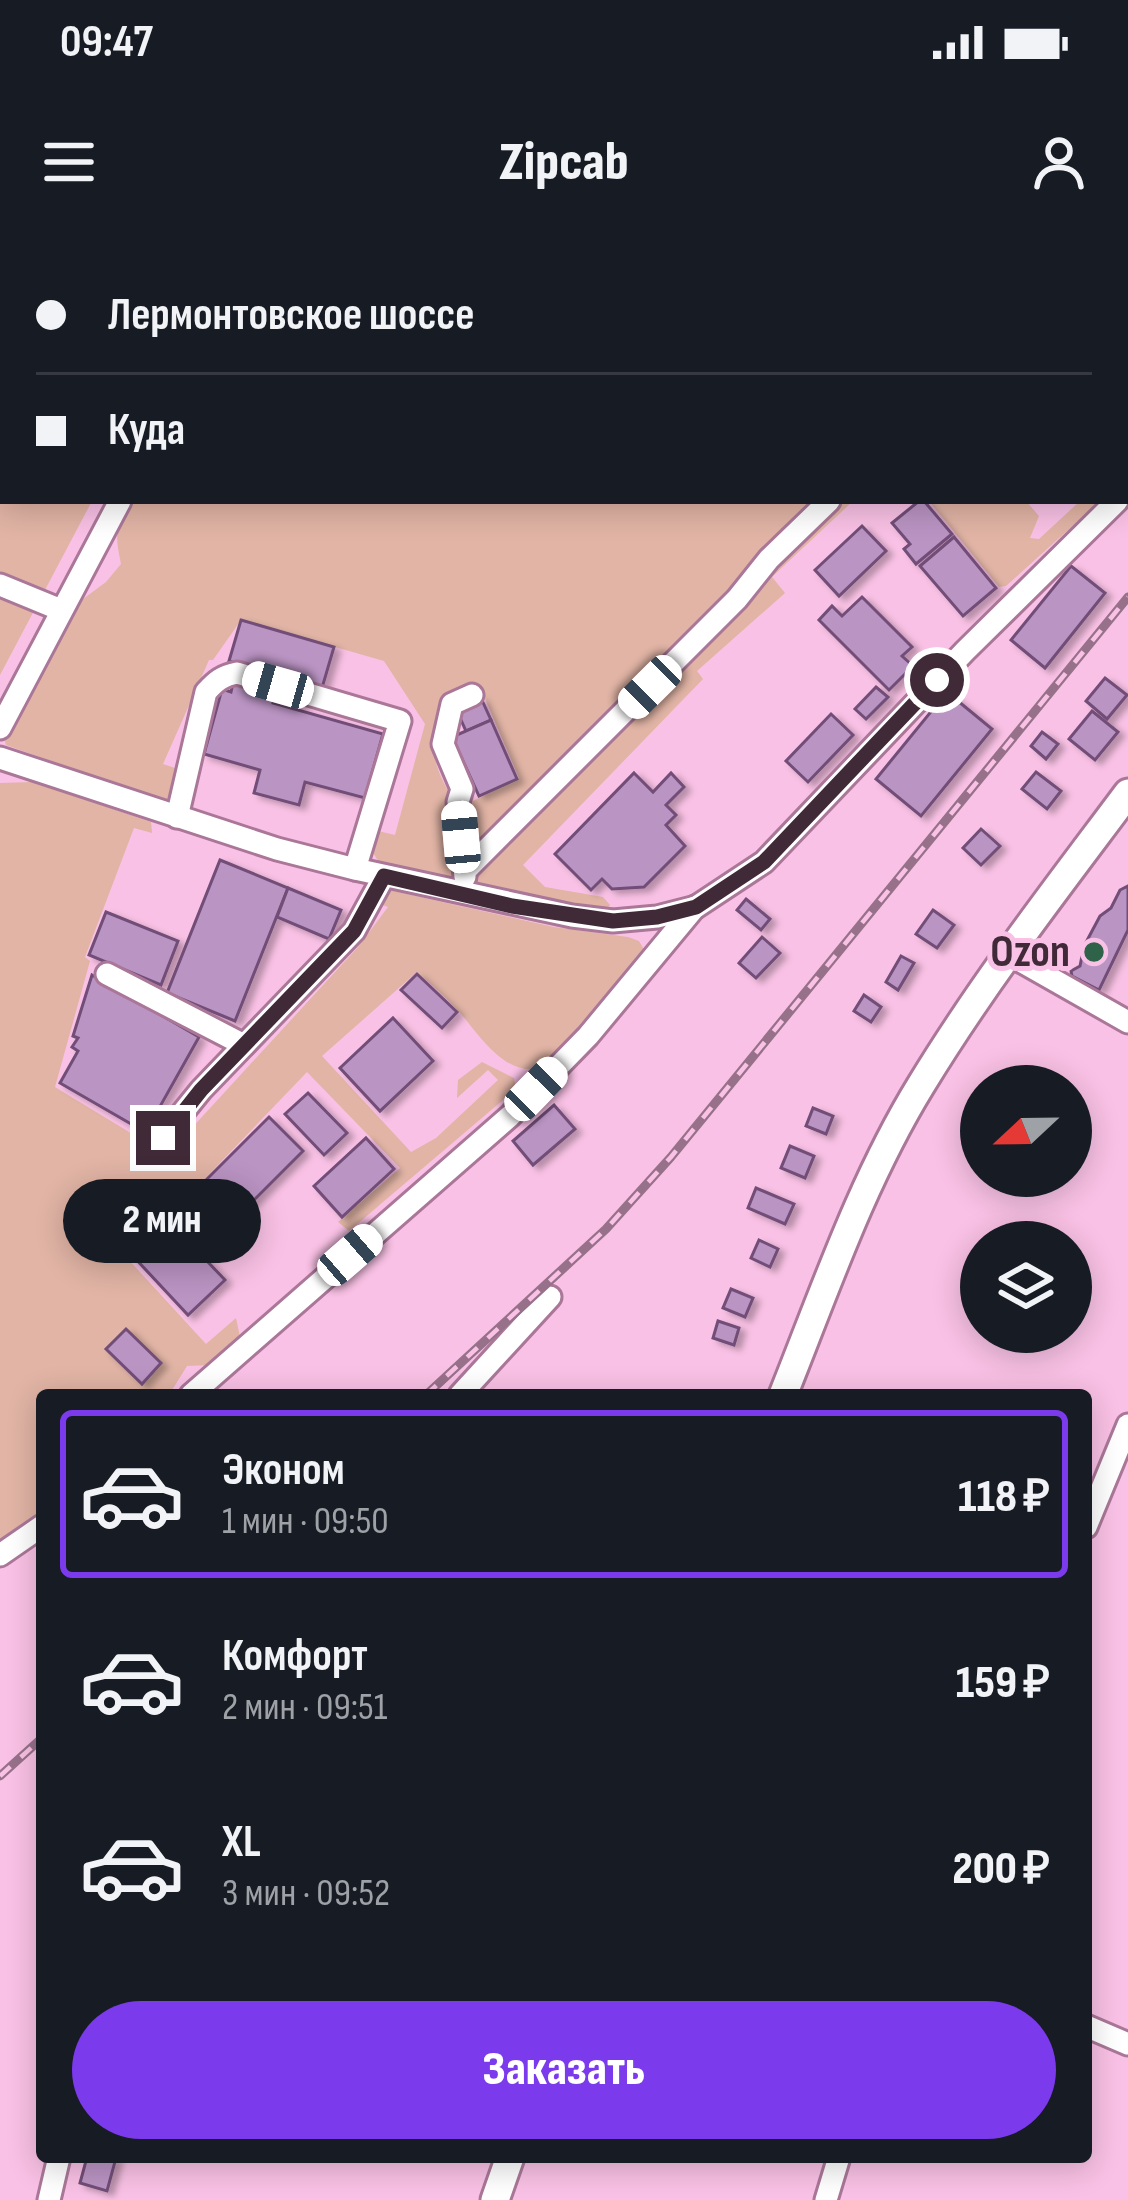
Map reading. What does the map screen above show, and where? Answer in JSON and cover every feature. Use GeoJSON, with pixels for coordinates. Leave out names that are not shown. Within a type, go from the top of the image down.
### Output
{"type":"FeatureCollection","features":[{"type":"Feature","properties":{"kind":"main road"},"geometry":{"type":"LineString","coordinates":[[786,1389],[880,1160],[920,1085],[1008,954],[1128,793]]}},
{"type":"Feature","properties":{"kind":"main road"},"geometry":{"type":"LineString","coordinates":[[495,2200],[508,2163]]}},
{"type":"Feature","properties":{"kind":"street"},"geometry":{"type":"LineString","coordinates":[[0,728],[117,504]]}},
{"type":"Feature","properties":{"kind":"street"},"geometry":{"type":"LineString","coordinates":[[465,872],[826,504]]}},
{"type":"Feature","properties":{"kind":"street"},"geometry":{"type":"LineString","coordinates":[[198,1389],[510,1116],[588,1036],[696,907],[764,862],[965,651],[1114,504]]}},
{"type":"Feature","properties":{"kind":"street"},"geometry":{"type":"LineString","coordinates":[[0,585],[61,610]]}},
{"type":"Feature","properties":{"kind":"street"},"geometry":{"type":"LineString","coordinates":[[177,817],[206,692],[217,680],[237,674],[359,709],[400,721],[355,869]]}},
{"type":"Feature","properties":{"kind":"street"},"geometry":{"type":"LineString","coordinates":[[467,896],[458,802],[462,789],[443,745],[452,704],[472,695]]}},
{"type":"Feature","properties":{"kind":"street"},"geometry":{"type":"LineString","coordinates":[[0,758],[177,817],[467,896],[613,921],[696,907]]}},
{"type":"Feature","properties":{"kind":"street"},"geometry":{"type":"LineString","coordinates":[[163,1138],[354,931],[384,876]]}},
{"type":"Feature","properties":{"kind":"street"},"geometry":{"type":"LineString","coordinates":[[1008,954],[1128,1022]]}},
{"type":"Feature","properties":{"kind":"street"},"geometry":{"type":"LineString","coordinates":[[107,974],[244,1045]]}},
{"type":"Feature","properties":{"kind":"street"},"geometry":{"type":"LineString","coordinates":[[466,1389],[550,1297]]}},
{"type":"Feature","properties":{"kind":"street"},"geometry":{"type":"LineString","coordinates":[[1092,1512],[1128,1425]]}},
{"type":"Feature","properties":{"kind":"street"},"geometry":{"type":"LineString","coordinates":[[0,1555],[36,1530]]}},
{"type":"Feature","properties":{"kind":"street"},"geometry":{"type":"LineString","coordinates":[[1092,2029],[1128,2044]]}},
{"type":"Feature","properties":{"kind":"street"},"geometry":{"type":"LineString","coordinates":[[58,2198],[59,2163]]}},
{"type":"Feature","properties":{"kind":"street"},"geometry":{"type":"LineString","coordinates":[[826,2200],[837,2163]]}},
{"type":"Feature","properties":{"kind":"shaded area"},"geometry":{"type":"Polygon","coordinates":[[[0,504],[90,504],[0,675],[0,504]]]}},
{"type":"Feature","properties":{"kind":"shaded area"},"geometry":{"type":"Polygon","coordinates":[[[131,504],[819,504],[733,597],[476,852],[467,850],[465,805],[519,778],[484,696],[467,684],[450,699],[438,720],[434,755],[457,818],[459,876],[450,879],[380,864],[372,851],[378,831],[395,835],[425,724],[384,661],[241,620],[209,660],[163,764],[178,769],[167,802],[6,745],[2,731],[75,605],[121,564],[120,526],[131,504]]]}},
{"type":"Feature","properties":{"kind":"shaded area"},"geometry":{"type":"Polygon","coordinates":[[[834,504],[850,504],[772,577],[785,593],[697,671],[703,679],[523,865],[545,887],[603,897],[610,905],[607,909],[479,889],[473,881],[478,866],[753,597],[772,561],[834,504]]]}},
{"type":"Feature","properties":{"kind":"shaded area"},"geometry":{"type":"Polygon","coordinates":[[[931,504],[1029,504],[1039,516],[1030,538],[1039,539],[1077,504],[1097,504],[1006,586],[999,587],[931,504]]]}},
{"type":"Feature","properties":{"kind":"shaded area"},"geometry":{"type":"Polygon","coordinates":[[[34,782],[151,822],[152,833],[134,828],[85,957],[90,961],[55,1087],[167,1155],[358,947],[388,907],[380,904],[389,890],[554,927],[628,937],[639,941],[646,953],[539,1068],[527,1069],[505,1060],[417,972],[322,1056],[411,1152],[436,1138],[498,1080],[488,1070],[457,1098],[458,1080],[482,1062],[514,1078],[516,1089],[349,1231],[338,1222],[400,1168],[307,1072],[128,1259],[206,1344],[236,1318],[240,1337],[212,1365],[187,1366],[173,1389],[36,1389],[36,1522],[0,1547],[0,783],[34,782]]]}},
{"type":"Feature","properties":{"kind":"building"},"geometry":{"type":"Polygon","coordinates":[[[915,504],[927,504],[952,534],[916,564],[904,549],[910,544],[892,523],[915,504]]]}},
{"type":"Feature","properties":{"kind":"building"},"geometry":{"type":"Polygon","coordinates":[[[862,526],[886,551],[839,596],[815,570],[862,526]]]}},
{"type":"Feature","properties":{"kind":"building"},"geometry":{"type":"Polygon","coordinates":[[[954,537],[996,588],[963,616],[920,566],[954,537]]]}},
{"type":"Feature","properties":{"kind":"building"},"geometry":{"type":"Polygon","coordinates":[[[1071,566],[1105,593],[1045,668],[1011,640],[1071,566]]]}},
{"type":"Feature","properties":{"kind":"building"},"geometry":{"type":"Polygon","coordinates":[[[862,597],[912,647],[902,656],[913,666],[889,690],[819,620],[832,606],[842,616],[862,597]]]}},
{"type":"Feature","properties":{"kind":"building"},"geometry":{"type":"Polygon","coordinates":[[[241,620],[334,647],[322,688],[229,661],[241,620]]]}},
{"type":"Feature","properties":{"kind":"building"},"geometry":{"type":"Polygon","coordinates":[[[1105,678],[1127,695],[1107,719],[1086,701],[1105,678]]]}},
{"type":"Feature","properties":{"kind":"building"},"geometry":{"type":"Polygon","coordinates":[[[234,679],[276,691],[273,703],[383,734],[365,798],[305,782],[299,805],[254,793],[260,770],[204,754],[222,689],[231,692],[234,679]]]}},
{"type":"Feature","properties":{"kind":"building"},"geometry":{"type":"Polygon","coordinates":[[[876,687],[888,697],[866,719],[855,709],[876,687]]]}},
{"type":"Feature","properties":{"kind":"building"},"geometry":{"type":"Polygon","coordinates":[[[947,692],[992,729],[921,816],[876,779],[947,692]]]}},
{"type":"Feature","properties":{"kind":"building"},"geometry":{"type":"Polygon","coordinates":[[[481,698],[491,720],[466,731],[456,709],[481,698]]]}},
{"type":"Feature","properties":{"kind":"building"},"geometry":{"type":"Polygon","coordinates":[[[1092,711],[1118,732],[1095,760],[1069,739],[1092,711]]]}},
{"type":"Feature","properties":{"kind":"building"},"geometry":{"type":"Polygon","coordinates":[[[831,714],[853,735],[808,782],[786,761],[831,714]]]}},
{"type":"Feature","properties":{"kind":"building"},"geometry":{"type":"Polygon","coordinates":[[[491,720],[517,779],[479,796],[452,737],[491,720]]]}},
{"type":"Feature","properties":{"kind":"building"},"geometry":{"type":"Polygon","coordinates":[[[1042,732],[1058,744],[1046,759],[1031,746],[1042,732]]]}},
{"type":"Feature","properties":{"kind":"building"},"geometry":{"type":"Polygon","coordinates":[[[1036,772],[1061,791],[1047,809],[1022,789],[1036,772]]]}},
{"type":"Feature","properties":{"kind":"building"},"geometry":{"type":"Polygon","coordinates":[[[634,773],[653,792],[671,773],[684,787],[666,805],[676,815],[666,825],[685,846],[644,887],[612,889],[602,879],[591,890],[555,854],[634,773]]]}},
{"type":"Feature","properties":{"kind":"building"},"geometry":{"type":"Polygon","coordinates":[[[981,829],[1000,846],[981,865],[963,848],[981,829]]]}},
{"type":"Feature","properties":{"kind":"building"},"geometry":{"type":"Polygon","coordinates":[[[220,860],[288,888],[235,1021],[167,993],[220,860]]]}},
{"type":"Feature","properties":{"kind":"building"},"geometry":{"type":"Polygon","coordinates":[[[1128,886],[1128,930],[1099,990],[1071,971],[1080,966],[1084,946],[1100,916],[1128,886]]]}},
{"type":"Feature","properties":{"kind":"building"},"geometry":{"type":"Polygon","coordinates":[[[288,888],[341,910],[329,939],[277,917],[288,888]]]}},
{"type":"Feature","properties":{"kind":"building"},"geometry":{"type":"Polygon","coordinates":[[[746,899],[770,919],[761,930],[737,910],[746,899]]]}},
{"type":"Feature","properties":{"kind":"building"},"geometry":{"type":"Polygon","coordinates":[[[933,910],[954,925],[937,948],[916,934],[933,910]]]}},
{"type":"Feature","properties":{"kind":"building"},"geometry":{"type":"Polygon","coordinates":[[[106,912],[178,941],[161,985],[89,955],[106,912]]]}},
{"type":"Feature","properties":{"kind":"building"},"geometry":{"type":"Polygon","coordinates":[[[762,937],[780,953],[756,978],[739,963],[762,937]]]}},
{"type":"Feature","properties":{"kind":"building"},"geometry":{"type":"Polygon","coordinates":[[[901,956],[914,963],[898,990],[886,982],[901,956]]]}},
{"type":"Feature","properties":{"kind":"building"},"geometry":{"type":"Polygon","coordinates":[[[417,974],[457,1012],[442,1028],[401,990],[417,974]]]}},
{"type":"Feature","properties":{"kind":"building"},"geometry":{"type":"Polygon","coordinates":[[[92,975],[199,1037],[158,1110],[166,1114],[156,1132],[148,1127],[145,1132],[60,1083],[78,1051],[72,1047],[78,1038],[73,1036],[92,975]]]}},
{"type":"Feature","properties":{"kind":"building"},"geometry":{"type":"Polygon","coordinates":[[[864,995],[881,1007],[871,1022],[854,1011],[864,995]]]}},
{"type":"Feature","properties":{"kind":"building"},"geometry":{"type":"Polygon","coordinates":[[[393,1018],[433,1061],[380,1111],[340,1068],[393,1018]]]}},
{"type":"Feature","properties":{"kind":"building"},"geometry":{"type":"Polygon","coordinates":[[[308,1093],[347,1133],[324,1155],[285,1114],[308,1093]]]}},
{"type":"Feature","properties":{"kind":"building"},"geometry":{"type":"Polygon","coordinates":[[[554,1105],[575,1129],[533,1165],[513,1141],[554,1105]]]}},
{"type":"Feature","properties":{"kind":"building"},"geometry":{"type":"Polygon","coordinates":[[[813,1108],[833,1116],[826,1134],[806,1126],[813,1108]]]}},
{"type":"Feature","properties":{"kind":"building"},"geometry":{"type":"Polygon","coordinates":[[[269,1117],[303,1151],[205,1249],[171,1215],[269,1117]]]}},
{"type":"Feature","properties":{"kind":"building"},"geometry":{"type":"Polygon","coordinates":[[[366,1138],[394,1169],[342,1217],[314,1186],[366,1138]]]}},
{"type":"Feature","properties":{"kind":"building"},"geometry":{"type":"Polygon","coordinates":[[[790,1146],[814,1156],[805,1178],[781,1168],[790,1146]]]}},
{"type":"Feature","properties":{"kind":"building"},"geometry":{"type":"Polygon","coordinates":[[[756,1188],[794,1204],[785,1224],[748,1208],[756,1188]]]}},
{"type":"Feature","properties":{"kind":"building"},"geometry":{"type":"Polygon","coordinates":[[[168,1220],[225,1280],[188,1315],[132,1255],[168,1220]]]}},
{"type":"Feature","properties":{"kind":"building"},"geometry":{"type":"Polygon","coordinates":[[[759,1240],[778,1249],[770,1267],[751,1258],[759,1240]]]}},
{"type":"Feature","properties":{"kind":"building"},"geometry":{"type":"Polygon","coordinates":[[[731,1289],[753,1298],[745,1317],[723,1308],[731,1289]]]}},
{"type":"Feature","properties":{"kind":"building"},"geometry":{"type":"Polygon","coordinates":[[[718,1321],[739,1328],[734,1345],[713,1338],[718,1321]]]}},
{"type":"Feature","properties":{"kind":"building"},"geometry":{"type":"Polygon","coordinates":[[[126,1329],[161,1363],[142,1384],[106,1349],[126,1329]]]}},
{"type":"Feature","properties":{"kind":"building"},"geometry":{"type":"Polygon","coordinates":[[[85,2163],[115,2163],[107,2191],[80,2183],[85,2163]]]}},
{"type":"Feature","properties":{"kind":"railway"},"geometry":{"type":"LineString","coordinates":[[433,1389],[606,1229],[671,1157],[1128,597]]}},
{"type":"Feature","properties":{"kind":"railway"},"geometry":{"type":"LineString","coordinates":[[0,1776],[36,1743]]}},
{"type":"Feature","properties":{"kind":"place","name":"Ozon"},"geometry":{"type":"Point","coordinates":[1094,952]}},
{"type":"Feature","properties":{"kind":"route"},"geometry":{"type":"LineString","coordinates":[[163,1138],[201,1090],[354,931],[384,876],[512,906],[613,921],[696,907],[764,862],[937,680]]}}]}
